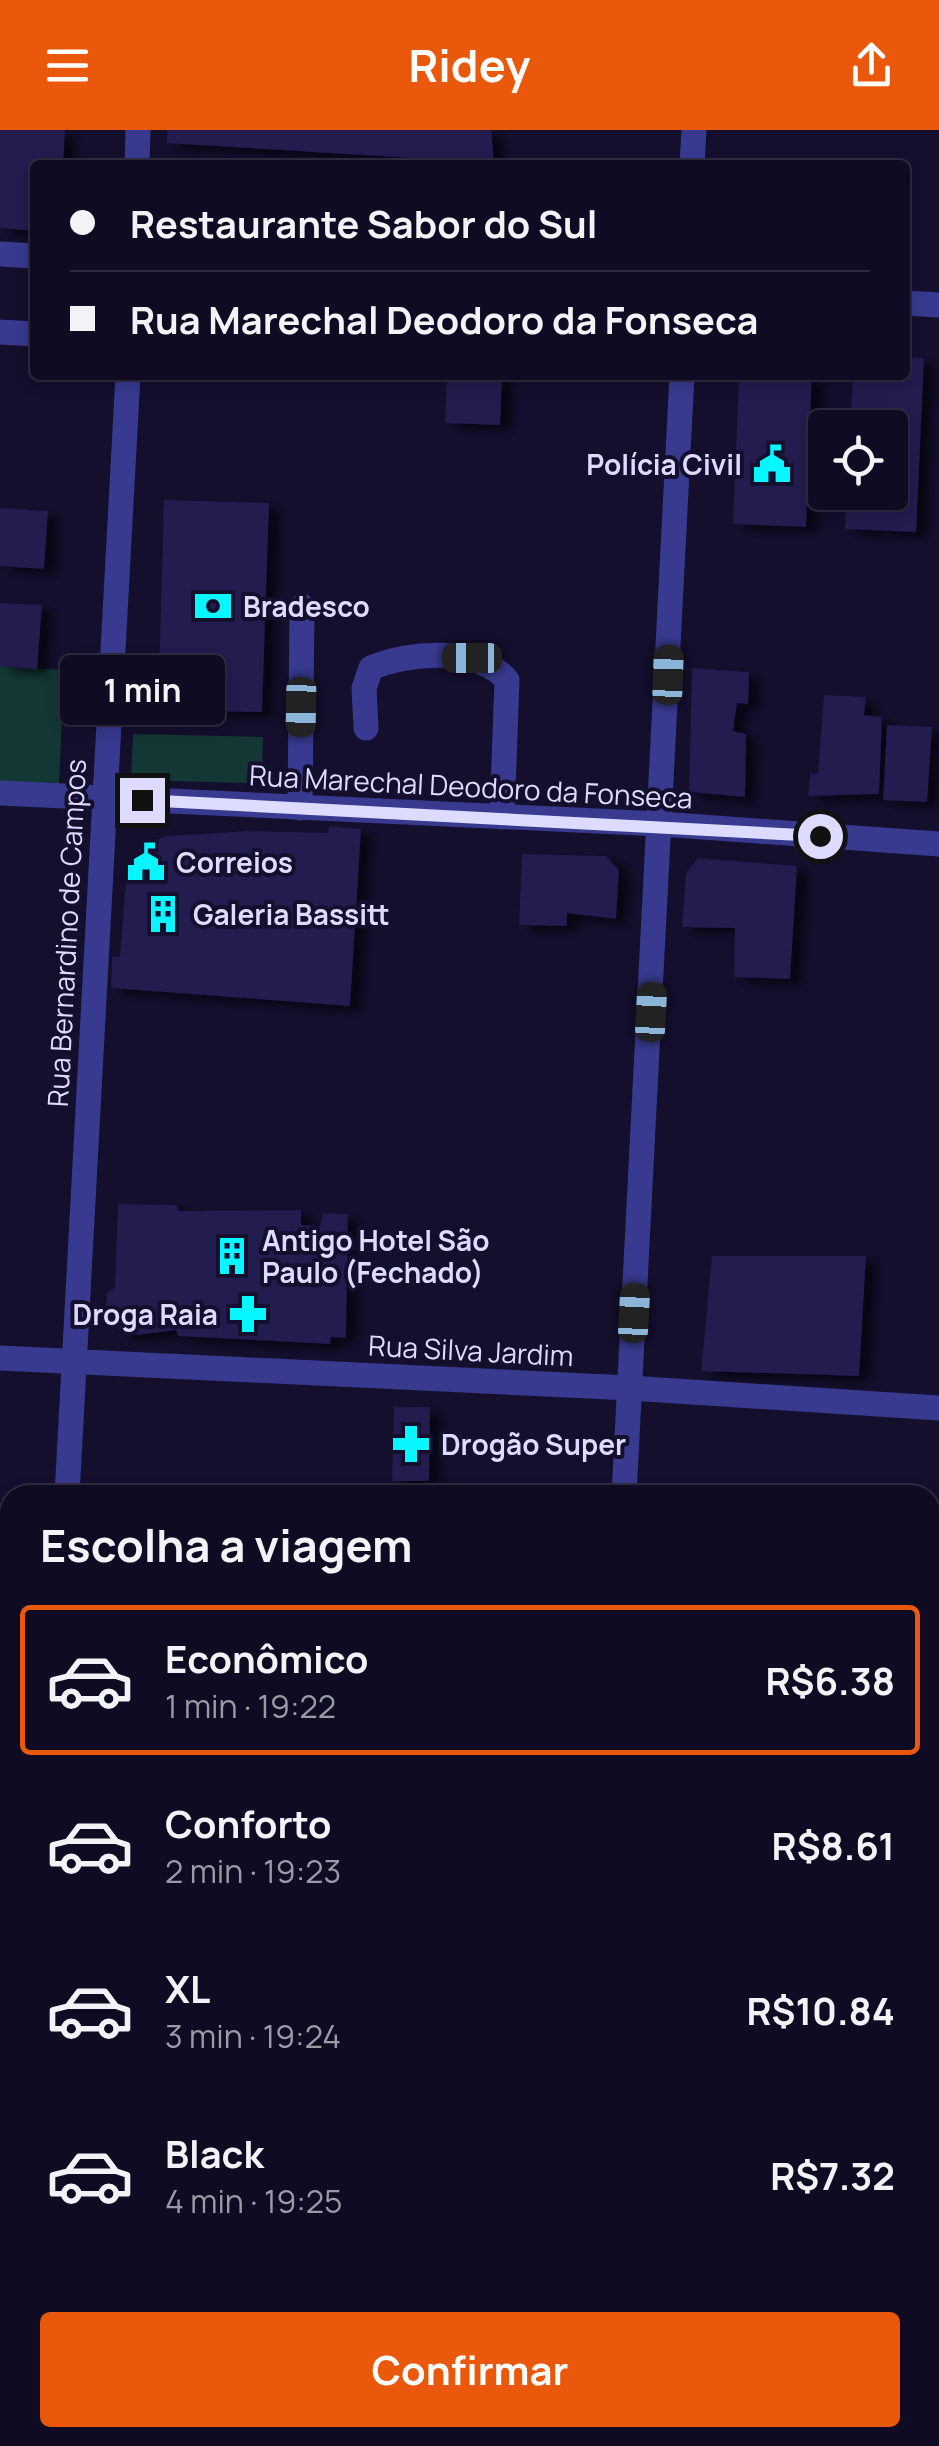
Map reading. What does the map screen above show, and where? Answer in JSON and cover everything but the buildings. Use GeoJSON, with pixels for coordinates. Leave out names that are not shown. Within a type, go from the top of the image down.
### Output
{"type":"FeatureCollection","features":[{"type":"Feature","properties":{"kind":"street"},"geometry":{"type":"LineString","coordinates":[[136,160],[138,130]]}},
{"type":"Feature","properties":{"kind":"street"},"geometry":{"type":"LineString","coordinates":[[692,160],[694,130]]}},
{"type":"Feature","properties":{"kind":"street"},"geometry":{"type":"LineString","coordinates":[[0,254],[30,256]]}},
{"type":"Feature","properties":{"kind":"street"},"geometry":{"type":"LineString","coordinates":[[910,304],[939,305]]}},
{"type":"Feature","properties":{"kind":"street"},"geometry":{"type":"LineString","coordinates":[[0,332],[30,334]]}},
{"type":"Feature","properties":{"kind":"street","name":"Rua Bernardino de Campos"},"geometry":{"type":"LineString","coordinates":[[68,1485],[128,380]]}},
{"type":"Feature","properties":{"kind":"street"},"geometry":{"type":"LineString","coordinates":[[625,1485],[682,380]]}},
{"type":"Feature","properties":{"kind":"street"},"geometry":{"type":"LineString","coordinates":[[300,808],[302,606]]}},
{"type":"Feature","properties":{"kind":"street"},"geometry":{"type":"LineString","coordinates":[[366,728],[364,688],[371,668],[394,658],[472,658],[496,668],[507,680],[502,817]]}},
{"type":"Feature","properties":{"kind":"street","name":"Rua Marechal Deodoro da Fonseca"},"geometry":{"type":"LineString","coordinates":[[0,793],[661,824],[939,844]]}},
{"type":"Feature","properties":{"kind":"street","name":"Rua Silva Jardim"},"geometry":{"type":"LineString","coordinates":[[0,1358],[630,1388],[939,1408]]}},
{"type":"Feature","properties":{"kind":"green space"},"geometry":{"type":"Polygon","coordinates":[[[0,666],[64,670],[59,784],[0,781],[0,666]]]}},
{"type":"Feature","properties":{"kind":"green space"},"geometry":{"type":"Polygon","coordinates":[[[133,734],[263,737],[262,774],[250,783],[131,780],[133,734]]]}},
{"type":"Feature","properties":{"kind":"place","name":"Polícia Civil"},"geometry":{"type":"Point","coordinates":[772,464]}},
{"type":"Feature","properties":{"kind":"place","name":"Bradesco"},"geometry":{"type":"Point","coordinates":[213,606]}},
{"type":"Feature","properties":{"kind":"place","name":"Correios"},"geometry":{"type":"Point","coordinates":[146,862]}},
{"type":"Feature","properties":{"kind":"place","name":"Galeria Bassitt"},"geometry":{"type":"Point","coordinates":[163,914]}},
{"type":"Feature","properties":{"kind":"place","name":"Antigo Hotel São Paulo (Fechado)"},"geometry":{"type":"Point","coordinates":[232,1256]}},
{"type":"Feature","properties":{"kind":"place","name":"Droga Raia"},"geometry":{"type":"Point","coordinates":[248,1314]}},
{"type":"Feature","properties":{"kind":"place","name":"Drogão Super"},"geometry":{"type":"Point","coordinates":[411,1444]}},
{"type":"Feature","properties":{"kind":"route"},"geometry":{"type":"LineString","coordinates":[[142,800],[661,824],[820,836]]}}]}
